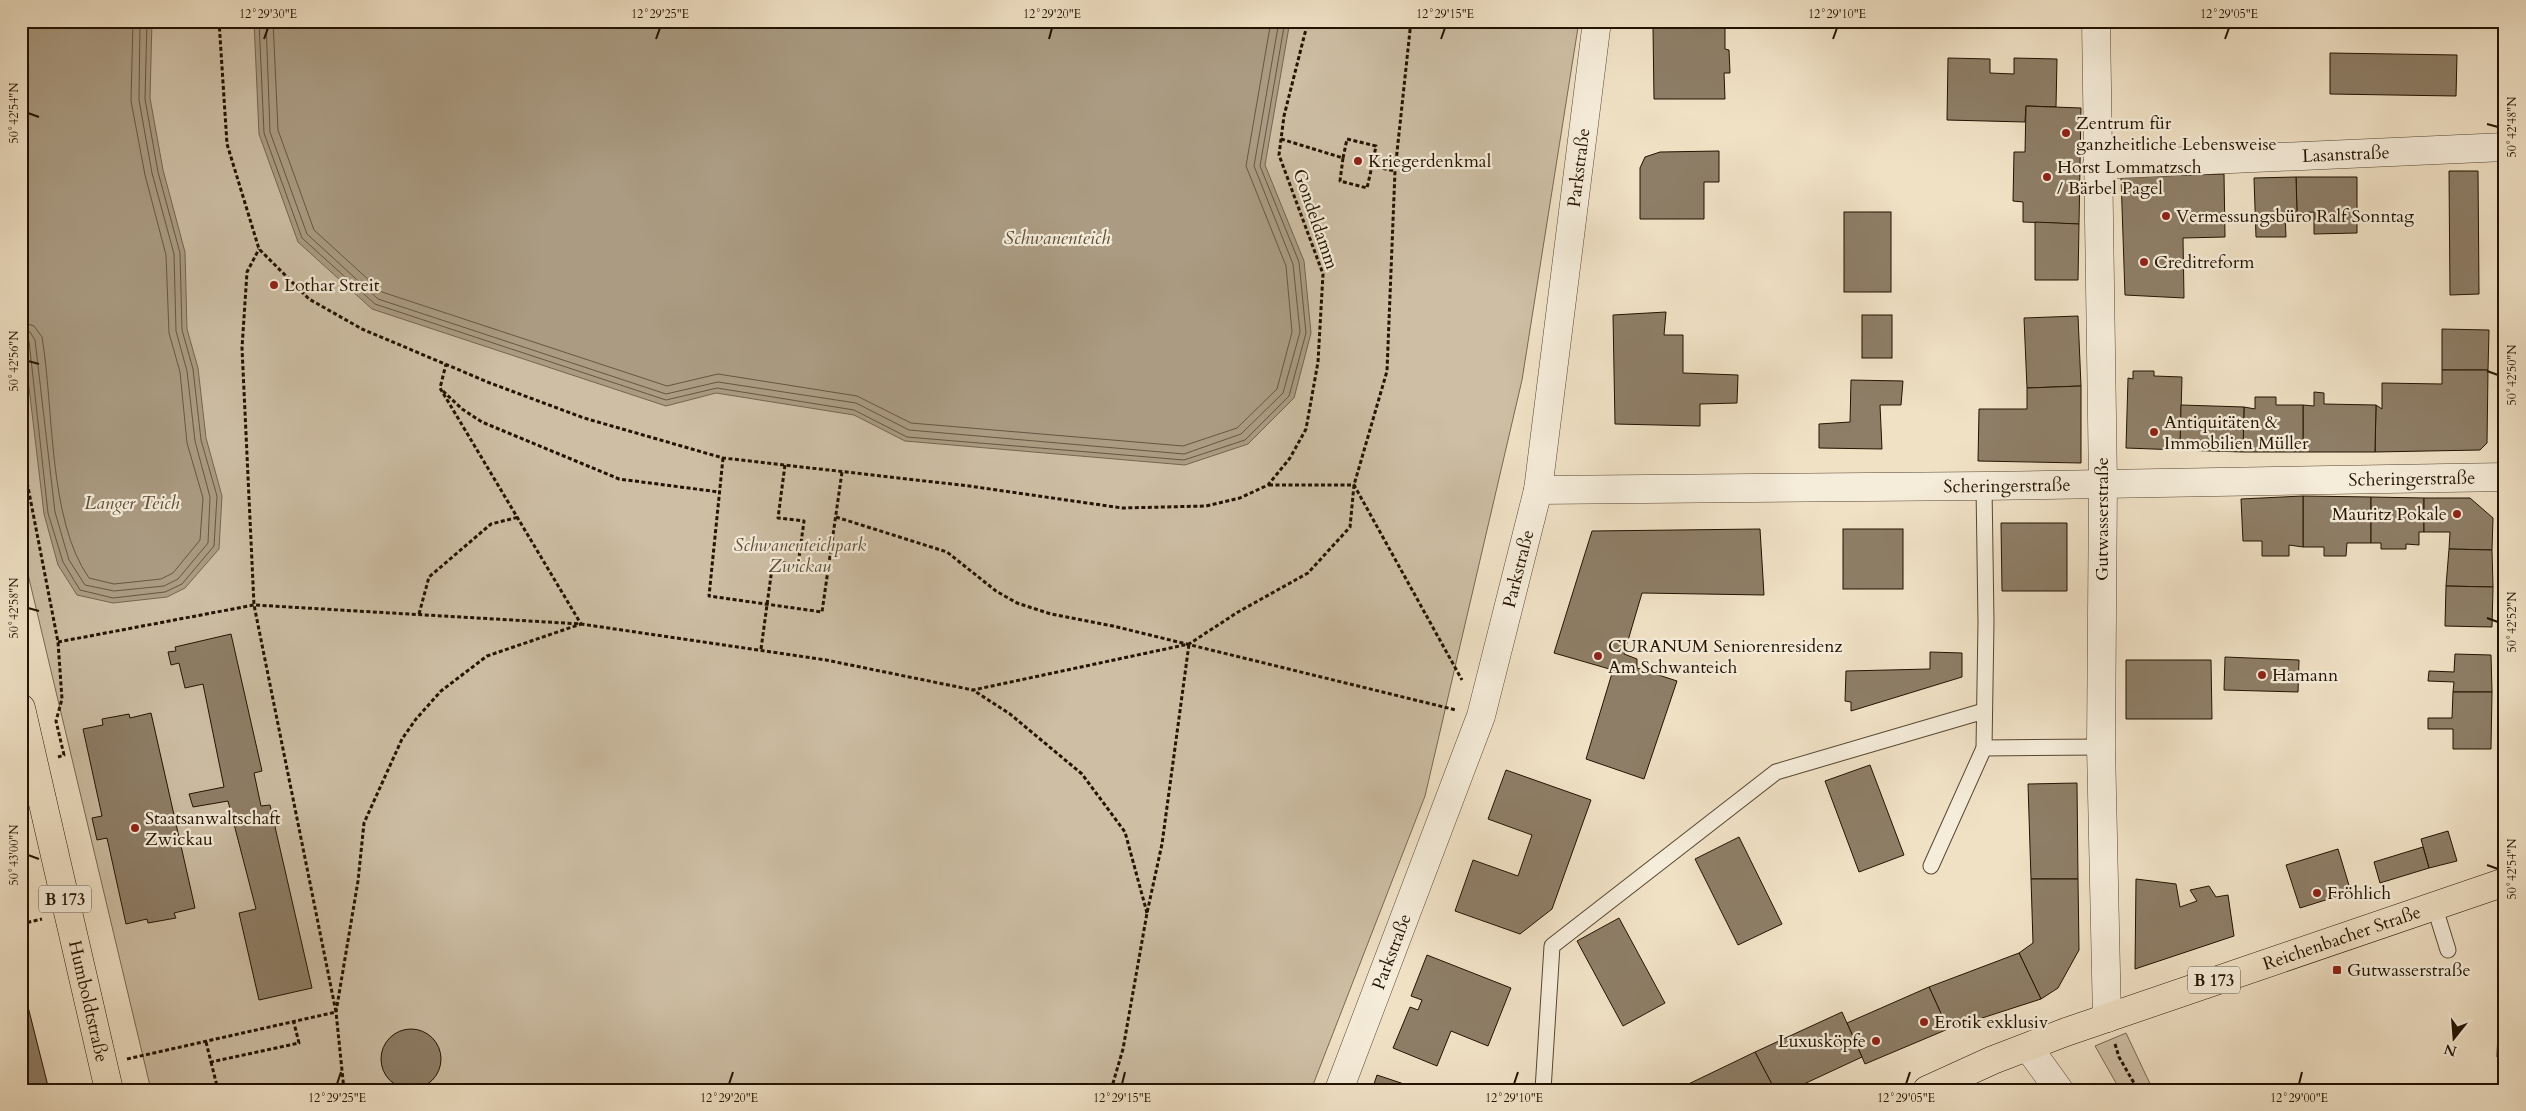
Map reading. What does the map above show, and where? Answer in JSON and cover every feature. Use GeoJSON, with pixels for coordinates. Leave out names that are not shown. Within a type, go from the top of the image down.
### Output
{"type":"FeatureCollection","features":[{"type":"Feature","properties":{"kind":"main road","name":"Humboldtstraße"},"geometry":{"type":"LineString","coordinates":[[21,708],[35,762],[106,1077]]}},
{"type":"Feature","properties":{"kind":"main road","name":"Reichenbacher Straße"},"geometry":{"type":"LineString","coordinates":[[1928,1090],[2028,1047],[2107,1018],[2505,882]]}},
{"type":"Feature","properties":{"kind":"street","name":"Parkstraße"},"geometry":{"type":"LineString","coordinates":[[1340,1090],[1481,716],[1538,490],[1597,21]]}},
{"type":"Feature","properties":{"kind":"street","name":"Gutwasserstraße"},"geometry":{"type":"LineString","coordinates":[[2096,21],[2103,483],[2101,747],[2107,1018]]}},
{"type":"Feature","properties":{"kind":"street","name":"Lasanstraße"},"geometry":{"type":"LineString","coordinates":[[2097,165],[2505,147]]}},
{"type":"Feature","properties":{"kind":"street","name":"Scheringerstraße"},"geometry":{"type":"LineString","coordinates":[[1538,490],[1984,486],[2505,477]]}},
{"type":"Feature","properties":{"kind":"street"},"geometry":{"type":"LineString","coordinates":[[2028,1047],[2059,1090]]}},
{"type":"Feature","properties":{"kind":"lane"},"geometry":{"type":"LineString","coordinates":[[1931,866],[1984,748],[1986,622],[1984,486]]}},
{"type":"Feature","properties":{"kind":"lane"},"geometry":{"type":"LineString","coordinates":[[1543,1090],[1552,946],[1776,772],[1984,711]]}},
{"type":"Feature","properties":{"kind":"lane"},"geometry":{"type":"LineString","coordinates":[[1984,748],[2101,747]]}},
{"type":"Feature","properties":{"kind":"lane"},"geometry":{"type":"LineString","coordinates":[[2434,905],[2448,950]]}},
{"type":"Feature","properties":{"kind":"path"},"geometry":{"type":"LineString","coordinates":[[219,21],[227,144],[259,249],[309,299],[362,329],[446,364],[584,418],[723,458],[970,486],[1122,508],[1206,506],[1240,498],[1268,485],[1354,485]]}},
{"type":"Feature","properties":{"kind":"path","name":"Gondeldamm"},"geometry":{"type":"LineString","coordinates":[[1268,485],[1290,458],[1306,429],[1318,362],[1323,274],[1279,155],[1284,116],[1308,21]]}},
{"type":"Feature","properties":{"kind":"path"},"geometry":{"type":"LineString","coordinates":[[973,690],[1189,644],[1238,612],[1308,574],[1350,527],[1354,485],[1387,371],[1395,171],[1411,21]]}},
{"type":"Feature","properties":{"kind":"path"},"geometry":{"type":"LineString","coordinates":[[1281,139],[1343,158]]}},
{"type":"Feature","properties":{"kind":"path"},"geometry":{"type":"LineString","coordinates":[[1347,139],[1376,146],[1367,188],[1340,181],[1343,158],[1347,139]]}},
{"type":"Feature","properties":{"kind":"path"},"geometry":{"type":"LineString","coordinates":[[1372,166],[1395,171]]}},
{"type":"Feature","properties":{"kind":"path"},"geometry":{"type":"LineString","coordinates":[[259,249],[247,272],[242,348],[254,605],[336,1012],[344,1090]]}},
{"type":"Feature","properties":{"kind":"path"},"geometry":{"type":"LineString","coordinates":[[446,364],[440,388],[519,517],[581,624]]}},
{"type":"Feature","properties":{"kind":"path"},"geometry":{"type":"LineString","coordinates":[[440,388],[462,409],[482,422],[619,479],[719,492]]}},
{"type":"Feature","properties":{"kind":"path"},"geometry":{"type":"LineString","coordinates":[[21,451],[58,642],[62,699],[56,720],[64,756],[35,762]]}},
{"type":"Feature","properties":{"kind":"path"},"geometry":{"type":"LineString","coordinates":[[723,458],[709,596],[822,612],[842,472]]}},
{"type":"Feature","properties":{"kind":"path"},"geometry":{"type":"LineString","coordinates":[[761,649],[774,561],[798,565],[804,521],[778,518],[785,465]]}},
{"type":"Feature","properties":{"kind":"path"},"geometry":{"type":"LineString","coordinates":[[1354,485],[1481,716]]}},
{"type":"Feature","properties":{"kind":"path"},"geometry":{"type":"LineString","coordinates":[[419,614],[429,576],[491,524],[519,517]]}},
{"type":"Feature","properties":{"kind":"path"},"geometry":{"type":"LineString","coordinates":[[836,517],[947,552],[996,591],[1017,603],[1051,614],[1189,644],[1481,716]]}},
{"type":"Feature","properties":{"kind":"path"},"geometry":{"type":"LineString","coordinates":[[58,642],[254,605],[581,624],[761,649],[826,660],[973,690],[1010,714],[1082,774],[1125,832],[1147,913]]}},
{"type":"Feature","properties":{"kind":"path"},"geometry":{"type":"LineString","coordinates":[[336,1012],[358,881],[364,823],[402,739],[416,719],[441,691],[487,656],[581,624]]}},
{"type":"Feature","properties":{"kind":"path"},"geometry":{"type":"LineString","coordinates":[[1112,1090],[1123,1049],[1147,913],[1162,844],[1189,644]]}},
{"type":"Feature","properties":{"kind":"path"},"geometry":{"type":"LineString","coordinates":[[21,924],[36,920]]}},
{"type":"Feature","properties":{"kind":"path"},"geometry":{"type":"LineString","coordinates":[[106,1077],[206,1042],[336,1012]]}},
{"type":"Feature","properties":{"kind":"path"},"geometry":{"type":"LineString","coordinates":[[2107,1018],[2119,1057],[2138,1090]]}},
{"type":"Feature","properties":{"kind":"path"},"geometry":{"type":"LineString","coordinates":[[211,1062],[299,1043],[294,1022]]}},
{"type":"Feature","properties":{"kind":"path"},"geometry":{"type":"LineString","coordinates":[[206,1042],[218,1090]]}},
{"type":"Feature","properties":{"kind":"green space","name":"Schwanenteichpark Zwickau"},"geometry":{"type":"Polygon","coordinates":[[[21,21],[1579,21],[1522,380],[1425,796],[1311,1090],[151,1090],[21,545],[21,21]]]}},
{"type":"Feature","properties":{"kind":"green space"},"geometry":{"type":"Polygon","coordinates":[[[2126,1033],[2153,1090],[2120,1090],[2095,1046],[2126,1033]]]}},
{"type":"Feature","properties":{"kind":"water","name":"Langer Teich"},"geometry":{"type":"Polygon","coordinates":[[[21,21],[152,21],[150,98],[163,170],[185,252],[187,329],[198,368],[206,438],[222,496],[219,549],[185,588],[167,597],[113,603],[77,595],[58,565],[44,514],[21,320],[21,21]]]}},
{"type":"Feature","properties":{"kind":"water","name":"Schwanenteich"},"geometry":{"type":"Polygon","coordinates":[[[254,21],[1290,21],[1265,165],[1304,261],[1311,333],[1294,398],[1248,444],[1185,465],[905,441],[854,415],[716,393],[666,406],[372,309],[298,242],[259,134],[254,21]]]}},
{"type":"Feature","properties":{"kind":"building"},"geometry":{"type":"Polygon","coordinates":[[[1725,27],[1725,49],[1729,50],[1730,73],[1724,73],[1725,99],[1654,99],[1653,28],[1725,27]]]}},
{"type":"Feature","properties":{"kind":"building"},"geometry":{"type":"Polygon","coordinates":[[[2330,53],[2457,55],[2456,96],[2330,94],[2330,53]]]}},
{"type":"Feature","properties":{"kind":"building"},"geometry":{"type":"Polygon","coordinates":[[[1948,58],[1990,59],[1990,73],[2014,74],[2014,58],[2057,59],[2056,107],[2026,106],[2025,122],[1947,120],[1948,58]]]}},
{"type":"Feature","properties":{"kind":"building","name":"Horst Lommatzsch / Bärbel Pagel"},"geometry":{"type":"Polygon","coordinates":[[[2026,106],[2081,108],[2079,224],[2023,222],[2023,202],[2013,201],[2014,152],[2025,152],[2026,106]]]}},
{"type":"Feature","properties":{"kind":"building"},"geometry":{"type":"Polygon","coordinates":[[[1719,151],[1719,182],[1704,182],[1704,219],[1640,219],[1640,168],[1645,157],[1660,152],[1719,151]]]}},
{"type":"Feature","properties":{"kind":"building"},"geometry":{"type":"Polygon","coordinates":[[[2449,171],[2478,171],[2479,294],[2450,295],[2449,171]]]}},
{"type":"Feature","properties":{"kind":"building"},"geometry":{"type":"Polygon","coordinates":[[[2224,174],[2225,237],[2183,238],[2184,298],[2125,295],[2121,177],[2224,174]]]}},
{"type":"Feature","properties":{"kind":"building"},"geometry":{"type":"Polygon","coordinates":[[[2296,177],[2357,177],[2357,233],[2314,234],[2314,212],[2297,213],[2296,177]]]}},
{"type":"Feature","properties":{"kind":"building"},"geometry":{"type":"Polygon","coordinates":[[[2296,177],[2297,213],[2285,213],[2286,237],[2256,237],[2254,178],[2296,177]]]}},
{"type":"Feature","properties":{"kind":"building"},"geometry":{"type":"Polygon","coordinates":[[[1844,212],[1891,212],[1891,292],[1844,292],[1844,212]]]}},
{"type":"Feature","properties":{"kind":"building"},"geometry":{"type":"Polygon","coordinates":[[[2035,222],[2079,224],[2078,280],[2035,280],[2035,222]]]}},
{"type":"Feature","properties":{"kind":"building"},"geometry":{"type":"Polygon","coordinates":[[[1666,312],[1664,335],[1683,335],[1683,373],[1738,375],[1737,403],[1700,404],[1700,426],[1615,424],[1613,315],[1666,312]]]}},
{"type":"Feature","properties":{"kind":"building"},"geometry":{"type":"Polygon","coordinates":[[[1862,315],[1892,315],[1892,358],[1862,358],[1862,315]]]}},
{"type":"Feature","properties":{"kind":"building"},"geometry":{"type":"Polygon","coordinates":[[[2078,316],[2081,386],[2027,388],[2024,318],[2078,316]]]}},
{"type":"Feature","properties":{"kind":"building"},"geometry":{"type":"Polygon","coordinates":[[[2442,329],[2489,330],[2488,370],[2442,370],[2442,329]]]}},
{"type":"Feature","properties":{"kind":"building"},"geometry":{"type":"Polygon","coordinates":[[[2442,370],[2488,370],[2487,443],[2480,450],[2375,452],[2376,405],[2382,409],[2382,383],[2442,384],[2442,370]]]}},
{"type":"Feature","properties":{"kind":"building"},"geometry":{"type":"Polygon","coordinates":[[[2133,371],[2154,371],[2154,376],[2182,377],[2180,450],[2126,448],[2128,378],[2133,379],[2133,371]]]}},
{"type":"Feature","properties":{"kind":"building"},"geometry":{"type":"Polygon","coordinates":[[[1851,380],[1903,381],[1901,405],[1880,405],[1882,449],[1819,448],[1819,424],[1850,422],[1851,380]]]}},
{"type":"Feature","properties":{"kind":"building"},"geometry":{"type":"Polygon","coordinates":[[[2081,386],[2081,463],[1978,461],[1979,409],[2027,409],[2027,388],[2081,386]]]}},
{"type":"Feature","properties":{"kind":"building"},"geometry":{"type":"Polygon","coordinates":[[[2314,392],[2324,393],[2324,404],[2376,405],[2375,452],[2303,452],[2303,405],[2314,406],[2314,392]]]}},
{"type":"Feature","properties":{"kind":"building"},"geometry":{"type":"Polygon","coordinates":[[[2255,397],[2276,397],[2276,405],[2303,405],[2303,452],[2243,452],[2244,407],[2255,409],[2255,397]]]}},
{"type":"Feature","properties":{"kind":"building"},"geometry":{"type":"Polygon","coordinates":[[[2181,405],[2244,407],[2243,452],[2180,450],[2181,405]]]}},
{"type":"Feature","properties":{"kind":"building"},"geometry":{"type":"Polygon","coordinates":[[[2303,496],[2371,497],[2371,543],[2347,543],[2346,556],[2324,556],[2324,547],[2303,547],[2303,496]]]}},
{"type":"Feature","properties":{"kind":"building"},"geometry":{"type":"Polygon","coordinates":[[[2303,496],[2303,547],[2289,545],[2289,556],[2262,556],[2262,541],[2243,541],[2241,499],[2303,496]]]}},
{"type":"Feature","properties":{"kind":"building"},"geometry":{"type":"Polygon","coordinates":[[[2371,497],[2424,498],[2424,532],[2419,532],[2419,545],[2406,544],[2406,549],[2381,549],[2381,543],[2371,543],[2371,497]]]}},
{"type":"Feature","properties":{"kind":"building"},"geometry":{"type":"Polygon","coordinates":[[[2424,498],[2470,498],[2493,518],[2492,550],[2449,549],[2450,532],[2424,532],[2424,498]]]}},
{"type":"Feature","properties":{"kind":"building"},"geometry":{"type":"Polygon","coordinates":[[[2001,523],[2067,523],[2067,591],[2002,591],[2001,523]]]}},
{"type":"Feature","properties":{"kind":"building","name":"CURANUM Seniorenresidenz Am Schwanteich"},"geometry":{"type":"Polygon","coordinates":[[[1760,529],[1764,595],[1642,593],[1624,654],[1637,659],[1637,668],[1677,681],[1644,779],[1586,759],[1613,670],[1554,653],[1592,531],[1760,529]]]}},
{"type":"Feature","properties":{"kind":"building"},"geometry":{"type":"Polygon","coordinates":[[[1843,529],[1903,529],[1903,589],[1843,589],[1843,529]]]}},
{"type":"Feature","properties":{"kind":"building"},"geometry":{"type":"Polygon","coordinates":[[[2449,549],[2492,550],[2493,587],[2446,586],[2449,549]]]}},
{"type":"Feature","properties":{"kind":"building"},"geometry":{"type":"Polygon","coordinates":[[[2446,586],[2493,587],[2492,627],[2445,626],[2446,586]]]}},
{"type":"Feature","properties":{"kind":"building"},"geometry":{"type":"Polygon","coordinates":[[[231,634],[262,771],[254,773],[261,806],[270,805],[312,988],[259,1000],[239,913],[256,909],[228,801],[193,807],[189,794],[224,787],[203,684],[185,688],[179,663],[171,665],[168,652],[176,651],[175,647],[231,634]]]}},
{"type":"Feature","properties":{"kind":"building"},"geometry":{"type":"Polygon","coordinates":[[[1930,652],[1962,653],[1962,677],[1851,711],[1851,702],[1845,701],[1846,671],[1930,669],[1930,652]]]}},
{"type":"Feature","properties":{"kind":"building"},"geometry":{"type":"Polygon","coordinates":[[[2455,654],[2491,655],[2492,692],[2453,692],[2454,682],[2428,681],[2429,671],[2454,672],[2455,654]]]}},
{"type":"Feature","properties":{"kind":"building","name":"Hamann"},"geometry":{"type":"Polygon","coordinates":[[[2225,657],[2299,660],[2298,692],[2224,690],[2225,657]]]}},
{"type":"Feature","properties":{"kind":"building"},"geometry":{"type":"Polygon","coordinates":[[[2126,660],[2211,660],[2212,719],[2126,719],[2126,660]]]}},
{"type":"Feature","properties":{"kind":"building"},"geometry":{"type":"Polygon","coordinates":[[[2453,692],[2492,692],[2491,749],[2453,749],[2453,729],[2428,729],[2428,718],[2452,718],[2453,692]]]}},
{"type":"Feature","properties":{"kind":"building","name":"Staatsanwaltschaft Zwickau"},"geometry":{"type":"Polygon","coordinates":[[[151,713],[195,908],[174,913],[176,918],[148,923],[147,919],[126,924],[107,838],[97,840],[92,818],[102,816],[83,729],[103,725],[102,719],[129,714],[130,718],[151,713]]]}},
{"type":"Feature","properties":{"kind":"building"},"geometry":{"type":"Polygon","coordinates":[[[1870,765],[1904,855],[1859,872],[1825,781],[1870,765]]]}},
{"type":"Feature","properties":{"kind":"building"},"geometry":{"type":"Polygon","coordinates":[[[1506,770],[1591,800],[1552,909],[1520,934],[1455,911],[1473,860],[1518,876],[1532,835],[1488,819],[1506,770]]]}},
{"type":"Feature","properties":{"kind":"building"},"geometry":{"type":"Polygon","coordinates":[[[2077,783],[2078,879],[2031,879],[2028,784],[2077,783]]]}},
{"type":"Feature","properties":{"kind":"building"},"geometry":{"type":"Polygon","coordinates":[[[2448,831],[2457,861],[2429,868],[2421,839],[2448,831]]]}},
{"type":"Feature","properties":{"kind":"building"},"geometry":{"type":"Polygon","coordinates":[[[1739,837],[1782,924],[1738,945],[1695,859],[1739,837]]]}},
{"type":"Feature","properties":{"kind":"building"},"geometry":{"type":"Polygon","coordinates":[[[2423,847],[2429,868],[2380,883],[2374,862],[2423,847]]]}},
{"type":"Feature","properties":{"kind":"building"},"geometry":{"type":"Polygon","coordinates":[[[2338,849],[2351,892],[2300,908],[2286,865],[2338,849]]]}},
{"type":"Feature","properties":{"kind":"building"},"geometry":{"type":"Polygon","coordinates":[[[2031,879],[2078,879],[2079,950],[2058,988],[2041,999],[2019,953],[2033,943],[2031,879]]]}},
{"type":"Feature","properties":{"kind":"building"},"geometry":{"type":"Polygon","coordinates":[[[2136,879],[2176,884],[2180,907],[2197,901],[2190,890],[2209,886],[2216,897],[2228,895],[2234,936],[2135,969],[2136,879]]]}},
{"type":"Feature","properties":{"kind":"building"},"geometry":{"type":"Polygon","coordinates":[[[1619,918],[1665,1003],[1623,1026],[1577,941],[1619,918]]]}},
{"type":"Feature","properties":{"kind":"building"},"geometry":{"type":"Polygon","coordinates":[[[2019,953],[2041,999],[1948,1029],[1929,987],[2019,953]]]}},
{"type":"Feature","properties":{"kind":"building"},"geometry":{"type":"Polygon","coordinates":[[[1427,955],[1511,988],[1488,1046],[1451,1031],[1437,1066],[1393,1048],[1410,1007],[1418,1010],[1422,1000],[1411,996],[1427,955]]]}},
{"type":"Feature","properties":{"kind":"building"},"geometry":{"type":"Polygon","coordinates":[[[2500,974],[2505,974],[2505,1057],[2497,1057],[2500,974]]]}},
{"type":"Feature","properties":{"kind":"building"},"geometry":{"type":"Polygon","coordinates":[[[21,979],[49,1090],[21,1090],[21,979]]]}},
{"type":"Feature","properties":{"kind":"building"},"geometry":{"type":"Polygon","coordinates":[[[1929,987],[1948,1029],[1865,1064],[1847,1023],[1929,987]]]}},
{"type":"Feature","properties":{"kind":"building"},"geometry":{"type":"Polygon","coordinates":[[[1842,1012],[1862,1057],[1791,1090],[1775,1090],[1755,1052],[1842,1012]]]}},
{"type":"Feature","properties":{"kind":"building"},"geometry":{"type":"Polygon","coordinates":[[[411,1029],[428,1034],[436,1042],[441,1059],[436,1076],[428,1084],[411,1089],[394,1084],[386,1076],[381,1059],[386,1042],[394,1034],[411,1029]]]}},
{"type":"Feature","properties":{"kind":"building"},"geometry":{"type":"Polygon","coordinates":[[[1755,1052],[1775,1090],[1676,1090],[1755,1052]]]}},
{"type":"Feature","properties":{"kind":"building"},"geometry":{"type":"Polygon","coordinates":[[[1377,1075],[1416,1088],[1416,1090],[1372,1090],[1377,1075]]]}},
{"type":"Feature","properties":{"kind":"place","name":"Zentrum für ganzheitliche Lebensweise"},"geometry":{"type":"Point","coordinates":[2066,133]}},
{"type":"Feature","properties":{"kind":"place","name":"Kriegerdenkmal"},"geometry":{"type":"Point","coordinates":[1358,161]}},
{"type":"Feature","properties":{"kind":"place","name":"Horst Lommatzsch / Bärbel Pagel"},"geometry":{"type":"Point","coordinates":[2047,177]}},
{"type":"Feature","properties":{"kind":"place","name":"Vermessungsbüro Ralf Sonntag"},"geometry":{"type":"Point","coordinates":[2166,216]}},
{"type":"Feature","properties":{"kind":"place","name":"Creditreform"},"geometry":{"type":"Point","coordinates":[2144,262]}},
{"type":"Feature","properties":{"kind":"place","name":"Lothar Streit"},"geometry":{"type":"Point","coordinates":[274,285]}},
{"type":"Feature","properties":{"kind":"place","name":"Antiquitäten & Immobilien Müller"},"geometry":{"type":"Point","coordinates":[2154,432]}},
{"type":"Feature","properties":{"kind":"place","name":"Mauritz Pokale"},"geometry":{"type":"Point","coordinates":[2457,514]}},
{"type":"Feature","properties":{"kind":"place","name":"CURANUM Seniorenresidenz Am Schwanteich"},"geometry":{"type":"Point","coordinates":[1598,656]}},
{"type":"Feature","properties":{"kind":"place","name":"Hamann"},"geometry":{"type":"Point","coordinates":[2262,675]}},
{"type":"Feature","properties":{"kind":"place","name":"Staatsanwaltschaft Zwickau"},"geometry":{"type":"Point","coordinates":[135,828]}},
{"type":"Feature","properties":{"kind":"place","name":"Fröhlich"},"geometry":{"type":"Point","coordinates":[2317,893]}},
{"type":"Feature","properties":{"kind":"place","name":"Gutwasserstraße"},"geometry":{"type":"Point","coordinates":[2337,970]}},
{"type":"Feature","properties":{"kind":"place","name":"Erotik exklusiv"},"geometry":{"type":"Point","coordinates":[1924,1022]}},
{"type":"Feature","properties":{"kind":"place","name":"Luxusköpfe"},"geometry":{"type":"Point","coordinates":[1876,1041]}}]}
